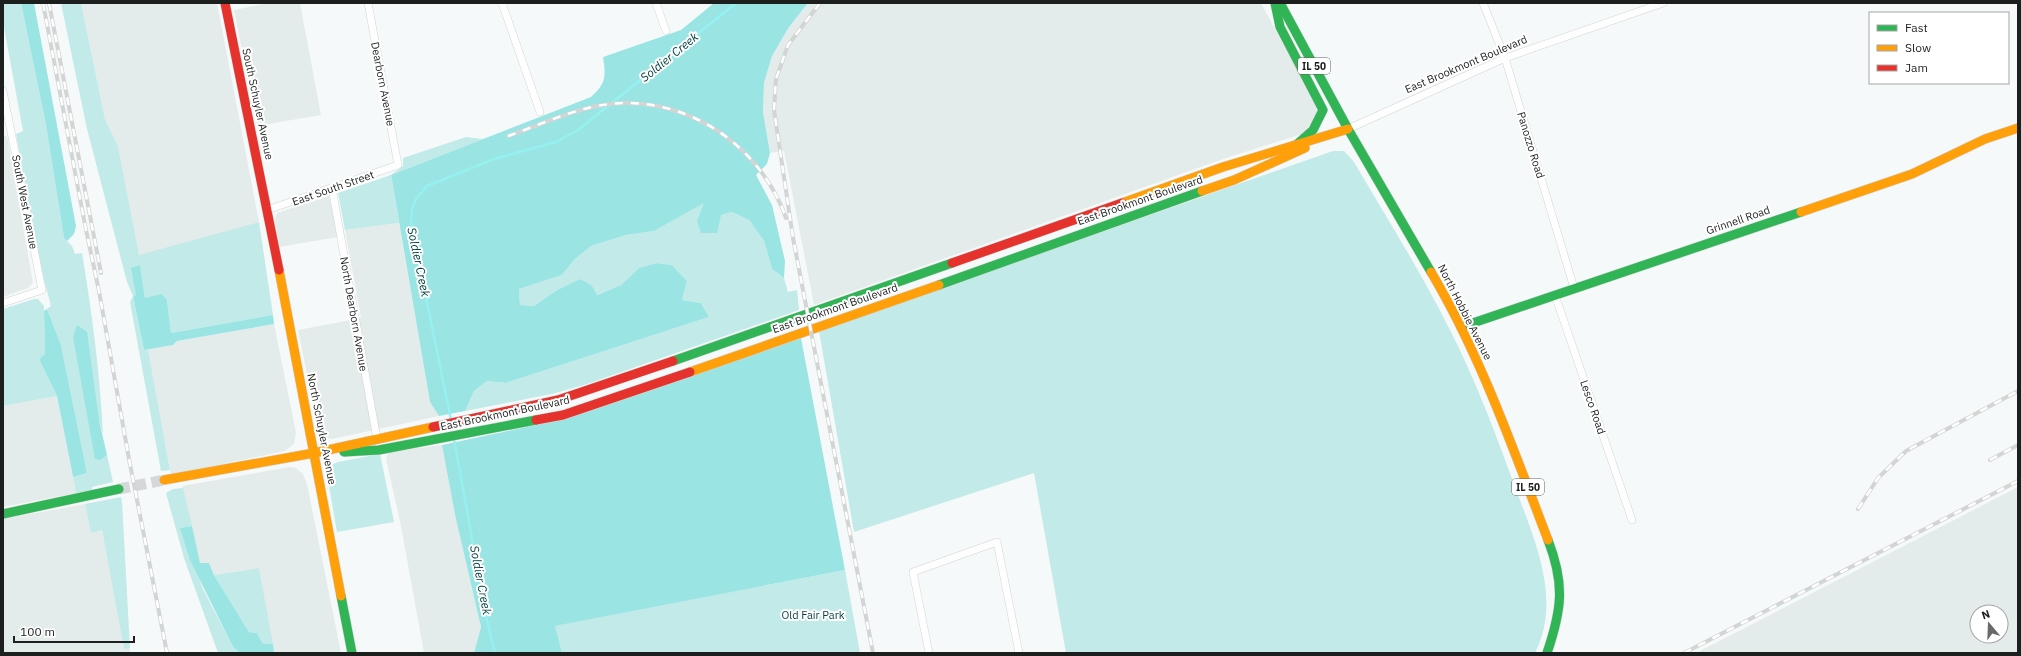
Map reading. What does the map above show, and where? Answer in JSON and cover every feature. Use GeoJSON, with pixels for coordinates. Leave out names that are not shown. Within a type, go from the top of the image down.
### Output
{"type":"FeatureCollection","features":[{"type":"Feature","properties":{"kind":"main road","name":"South Schuyler Avenue"},"geometry":{"type":"LineString","coordinates":[[225,3],[268,210]]}},
{"type":"Feature","properties":{"kind":"main road"},"geometry":{"type":"LineString","coordinates":[[1275,3],[1280,27],[1322,103],[1322,118],[1312,133],[1296,145]]}},
{"type":"Feature","properties":{"kind":"main road","name":"North Hobbie Avenue"},"geometry":{"type":"LineString","coordinates":[[1280,3],[1348,129],[1461,327],[1498,410],[1556,560],[1559,576],[1560,606],[1557,623],[1547,653]]}},
{"type":"Feature","properties":{"kind":"main road","name":"Grinnell Road"},"geometry":{"type":"LineString","coordinates":[[1461,327],[1912,174],[1985,139],[2018,128]]}},
{"type":"Feature","properties":{"kind":"main road","name":"East Brookmont Boulevard"},"geometry":{"type":"LineString","coordinates":[[164,480],[314,453],[558,400],[808,315],[1223,167],[1348,129]]}},
{"type":"Feature","properties":{"kind":"main road","name":"East Brookmont Boulevard"},"geometry":{"type":"LineString","coordinates":[[314,453],[379,450],[563,415],[1234,180],[1348,129]]}},
{"type":"Feature","properties":{"kind":"main road","name":"North Schuyler Avenue"},"geometry":{"type":"LineString","coordinates":[[268,210],[352,653]]}},
{"type":"Feature","properties":{"kind":"main road"},"geometry":{"type":"LineString","coordinates":[[3,514],[119,489]]}},
{"type":"Feature","properties":{"kind":"street","name":"Dearborn Avenue"},"geometry":{"type":"LineString","coordinates":[[368,3],[398,165]]}},
{"type":"Feature","properties":{"kind":"street"},"geometry":{"type":"LineString","coordinates":[[502,3],[540,112]]}},
{"type":"Feature","properties":{"kind":"street"},"geometry":{"type":"LineString","coordinates":[[656,3],[666,31]]}},
{"type":"Feature","properties":{"kind":"street","name":"Panozzo Road"},"geometry":{"type":"LineString","coordinates":[[1483,3],[1505,58],[1574,288]]}},
{"type":"Feature","properties":{"kind":"street","name":"East Brookmont Boulevard"},"geometry":{"type":"LineString","coordinates":[[1348,129],[1505,58],[1663,3]]}},
{"type":"Feature","properties":{"kind":"street","name":"South West Avenue"},"geometry":{"type":"LineString","coordinates":[[3,91],[42,290],[3,303]]}},
{"type":"Feature","properties":{"kind":"street","name":"East South Street"},"geometry":{"type":"LineString","coordinates":[[268,210],[398,165]]}},
{"type":"Feature","properties":{"kind":"street","name":"North Dearborn Avenue"},"geometry":{"type":"LineString","coordinates":[[332,188],[377,439]]}},
{"type":"Feature","properties":{"kind":"street","name":"Lesco Road"},"geometry":{"type":"LineString","coordinates":[[1555,295],[1632,520]]}},
{"type":"Feature","properties":{"kind":"street"},"geometry":{"type":"LineString","coordinates":[[930,653],[914,572],[997,542],[1019,653]]}},
{"type":"Feature","properties":{"kind":"shaded area"},"geometry":{"type":"Polygon","coordinates":[[[21,3],[34,3],[76,226],[74,234],[67,241],[64,238],[46,125],[21,3]]]}},
{"type":"Feature","properties":{"kind":"shaded area"},"geometry":{"type":"Polygon","coordinates":[[[81,3],[217,3],[259,222],[139,256],[118,146],[105,119],[81,3]]]}},
{"type":"Feature","properties":{"kind":"shaded area"},"geometry":{"type":"Polygon","coordinates":[[[268,3],[300,3],[321,115],[257,126],[234,10],[268,3]]]}},
{"type":"Feature","properties":{"kind":"shaded area"},"geometry":{"type":"Polygon","coordinates":[[[714,3],[808,3],[789,27],[772,56],[764,83],[763,112],[770,153],[767,164],[756,175],[772,205],[785,261],[784,278],[772,269],[764,241],[749,220],[732,212],[721,215],[717,233],[701,233],[697,221],[704,203],[654,231],[626,235],[591,246],[574,260],[562,275],[519,289],[520,305],[534,306],[557,290],[580,279],[592,286],[597,295],[621,285],[639,268],[656,263],[672,265],[687,281],[682,300],[701,303],[709,317],[506,383],[487,381],[474,391],[465,411],[439,416],[430,402],[391,175],[591,97],[600,88],[604,79],[603,57],[681,30],[714,3]]]}},
{"type":"Feature","properties":{"kind":"shaded area"},"geometry":{"type":"Polygon","coordinates":[[[808,3],[1261,3],[1315,103],[1317,112],[1316,118],[1302,134],[1223,159],[814,305],[784,151],[770,153],[763,112],[764,83],[772,56],[789,27],[808,3]]]}},
{"type":"Feature","properties":{"kind":"shaded area"},"geometry":{"type":"Polygon","coordinates":[[[3,136],[7,136],[33,283],[28,288],[3,297],[3,136]]]}},
{"type":"Feature","properties":{"kind":"shaded area"},"geometry":{"type":"Polygon","coordinates":[[[329,196],[338,237],[279,247],[275,220],[277,213],[329,196]]]}},
{"type":"Feature","properties":{"kind":"shaded area"},"geometry":{"type":"Polygon","coordinates":[[[399,223],[430,402],[439,416],[332,439],[325,438],[319,432],[298,330],[361,318],[345,230],[399,223]]]}},
{"type":"Feature","properties":{"kind":"shaded area"},"geometry":{"type":"Polygon","coordinates":[[[140,265],[145,298],[162,294],[167,300],[171,333],[273,315],[274,324],[177,341],[173,345],[144,350],[133,296],[136,295],[131,268],[140,265]]]}},
{"type":"Feature","properties":{"kind":"shaded area"},"geometry":{"type":"Polygon","coordinates":[[[47,309],[61,345],[87,473],[73,477],[57,396],[39,359],[45,354],[44,311],[47,309]]]}},
{"type":"Feature","properties":{"kind":"shaded area"},"geometry":{"type":"Polygon","coordinates":[[[274,324],[296,432],[294,444],[285,451],[171,475],[148,349],[173,345],[177,341],[274,324]]]}},
{"type":"Feature","properties":{"kind":"shaded area"},"geometry":{"type":"Polygon","coordinates":[[[77,325],[87,332],[99,420],[107,455],[101,460],[95,459],[73,337],[77,325]]]}},
{"type":"Feature","properties":{"kind":"shaded area"},"geometry":{"type":"Polygon","coordinates":[[[801,338],[845,570],[555,626],[562,653],[474,653],[481,627],[455,515],[442,445],[559,420],[801,338]]]}},
{"type":"Feature","properties":{"kind":"shaded area"},"geometry":{"type":"Polygon","coordinates":[[[57,396],[76,493],[3,507],[3,406],[57,396]]]}},
{"type":"Feature","properties":{"kind":"shaded area"},"geometry":{"type":"Polygon","coordinates":[[[442,445],[455,515],[481,627],[474,653],[424,653],[400,521],[386,459],[390,452],[442,445]]]}},
{"type":"Feature","properties":{"kind":"shaded area"},"geometry":{"type":"Polygon","coordinates":[[[290,467],[296,468],[303,474],[307,484],[341,653],[274,653],[259,568],[214,575],[209,563],[200,564],[182,486],[290,467]]]}},
{"type":"Feature","properties":{"kind":"shaded area"},"geometry":{"type":"Polygon","coordinates":[[[2018,487],[2018,653],[1696,653],[2018,487]]]}},
{"type":"Feature","properties":{"kind":"shaded area"},"geometry":{"type":"Polygon","coordinates":[[[85,504],[91,533],[102,530],[124,648],[130,648],[130,653],[3,653],[3,519],[85,504]]]}},
{"type":"Feature","properties":{"kind":"shaded area"},"geometry":{"type":"Polygon","coordinates":[[[192,526],[200,563],[209,563],[214,575],[249,632],[257,633],[263,644],[273,644],[274,653],[240,653],[233,647],[190,560],[180,528],[192,526]]]}},
{"type":"Feature","properties":{"kind":"green space"},"geometry":{"type":"Polygon","coordinates":[[[3,3],[21,3],[46,125],[64,238],[72,246],[75,254],[82,253],[89,298],[102,411],[103,434],[99,420],[101,460],[107,455],[113,482],[92,487],[92,490],[76,493],[73,477],[87,473],[61,345],[47,309],[51,306],[43,276],[16,134],[23,131],[3,22],[3,3]]]}},
{"type":"Feature","properties":{"kind":"green space"},"geometry":{"type":"Polygon","coordinates":[[[61,3],[81,3],[105,119],[118,146],[139,255],[259,222],[273,315],[171,333],[167,300],[162,295],[145,298],[140,266],[136,295],[133,296],[127,282],[87,129],[61,3]]]}},
{"type":"Feature","properties":{"kind":"green space"},"geometry":{"type":"Polygon","coordinates":[[[466,137],[483,139],[391,175],[403,166],[403,158],[466,137]]]}},
{"type":"Feature","properties":{"kind":"green space"},"geometry":{"type":"Polygon","coordinates":[[[1333,151],[1344,151],[1354,162],[1439,308],[1468,367],[1500,445],[1536,546],[1546,589],[1546,611],[1543,632],[1535,653],[1066,653],[1034,473],[854,532],[819,331],[1333,151]]]}},
{"type":"Feature","properties":{"kind":"green space"},"geometry":{"type":"Polygon","coordinates":[[[391,175],[399,223],[345,230],[338,193],[391,175]]]}},
{"type":"Feature","properties":{"kind":"green space"},"geometry":{"type":"Polygon","coordinates":[[[705,202],[721,215],[732,212],[749,220],[764,241],[772,269],[784,278],[788,292],[797,290],[799,310],[587,384],[552,394],[465,411],[474,391],[487,381],[506,383],[709,317],[701,303],[682,300],[687,281],[672,265],[656,263],[639,268],[621,285],[596,295],[580,279],[557,290],[534,306],[520,305],[519,289],[562,275],[574,260],[591,246],[626,235],[654,231],[705,202]]]}},
{"type":"Feature","properties":{"kind":"green space"},"geometry":{"type":"Polygon","coordinates":[[[133,296],[144,350],[148,349],[170,470],[161,471],[130,302],[133,296]]]}},
{"type":"Feature","properties":{"kind":"green space"},"geometry":{"type":"Polygon","coordinates":[[[38,299],[44,306],[45,354],[39,359],[57,396],[3,406],[3,309],[38,299]]]}},
{"type":"Feature","properties":{"kind":"green space"},"geometry":{"type":"Polygon","coordinates":[[[380,454],[394,522],[337,532],[327,474],[329,469],[332,465],[338,462],[380,454]]]}},
{"type":"Feature","properties":{"kind":"green space"},"geometry":{"type":"Polygon","coordinates":[[[183,488],[192,526],[181,528],[203,589],[233,647],[240,653],[218,653],[184,558],[166,493],[173,489],[183,488]]]}},
{"type":"Feature","properties":{"kind":"green space"},"geometry":{"type":"Polygon","coordinates":[[[121,497],[130,648],[124,649],[102,530],[91,533],[85,504],[121,497]]]}},
{"type":"Feature","properties":{"kind":"green space"},"geometry":{"type":"Polygon","coordinates":[[[259,568],[273,644],[263,644],[257,633],[249,632],[214,575],[259,568]]]}},
{"type":"Feature","properties":{"kind":"green space","name":"Old Fair Park"},"geometry":{"type":"Polygon","coordinates":[[[845,570],[860,653],[562,653],[554,626],[845,570]]]}},
{"type":"Feature","properties":{"kind":"waterway","name":"Soldier Creek"},"geometry":{"type":"LineString","coordinates":[[451,420],[411,223],[412,209],[416,199],[427,186],[494,159],[556,142],[578,130],[736,3]]}},
{"type":"Feature","properties":{"kind":"waterway","name":"Soldier Creek"},"geometry":{"type":"LineString","coordinates":[[454,439],[487,621],[495,653]]}},
{"type":"Feature","properties":{"kind":"tunnel"},"geometry":{"type":"LineString","coordinates":[[119,489],[164,480]]}},
{"type":"Feature","properties":{"kind":"railway"},"geometry":{"type":"LineString","coordinates":[[43,3],[167,653]]}},
{"type":"Feature","properties":{"kind":"railway"},"geometry":{"type":"LineString","coordinates":[[49,3],[101,273]]}},
{"type":"Feature","properties":{"kind":"railway"},"geometry":{"type":"LineString","coordinates":[[820,3],[788,45],[776,79],[774,110],[793,238],[873,653]]}},
{"type":"Feature","properties":{"kind":"railway"},"geometry":{"type":"LineString","coordinates":[[508,136],[563,115],[597,106],[627,103],[657,106],[685,114],[712,127],[736,145],[756,166],[773,190],[786,218]]}},
{"type":"Feature","properties":{"kind":"railway"},"geometry":{"type":"LineString","coordinates":[[1858,509],[1878,478],[1906,451],[2018,391]]}},
{"type":"Feature","properties":{"kind":"railway"},"geometry":{"type":"LineString","coordinates":[[1990,460],[2018,445]]}},
{"type":"Feature","properties":{"kind":"railway"},"geometry":{"type":"LineString","coordinates":[[1684,653],[2018,481]]}},
{"type":"Feature","properties":{"kind":"traffic: fast"},"geometry":{"type":"LineString","coordinates":[[1275,3],[1280,27],[1323,110],[1313,130],[1296,145]]}},
{"type":"Feature","properties":{"kind":"traffic: fast"},"geometry":{"type":"LineString","coordinates":[[1280,3],[1348,129],[1431,272]]}},
{"type":"Feature","properties":{"kind":"traffic: fast"},"geometry":{"type":"LineString","coordinates":[[939,285],[1202,191]]}},
{"type":"Feature","properties":{"kind":"traffic: fast"},"geometry":{"type":"LineString","coordinates":[[1461,327],[1801,212]]}},
{"type":"Feature","properties":{"kind":"traffic: fast"},"geometry":{"type":"LineString","coordinates":[[673,361],[952,263]]}},
{"type":"Feature","properties":{"kind":"traffic: fast"},"geometry":{"type":"LineString","coordinates":[[344,452],[379,450],[536,420]]}},
{"type":"Feature","properties":{"kind":"traffic: fast"},"geometry":{"type":"LineString","coordinates":[[3,514],[119,489]]}},
{"type":"Feature","properties":{"kind":"traffic: fast"},"geometry":{"type":"LineString","coordinates":[[1547,653],[1556,623],[1560,596],[1557,570],[1548,540]]}},
{"type":"Feature","properties":{"kind":"traffic: fast"},"geometry":{"type":"LineString","coordinates":[[341,596],[352,653]]}},
{"type":"Feature","properties":{"kind":"traffic: slow"},"geometry":{"type":"LineString","coordinates":[[1801,212],[1912,174],[1985,139],[2018,128]]}},
{"type":"Feature","properties":{"kind":"traffic: slow"},"geometry":{"type":"LineString","coordinates":[[1122,203],[1223,167],[1348,129]]}},
{"type":"Feature","properties":{"kind":"traffic: slow"},"geometry":{"type":"LineString","coordinates":[[1202,191],[1234,180],[1305,148]]}},
{"type":"Feature","properties":{"kind":"traffic: slow"},"geometry":{"type":"LineString","coordinates":[[279,270],[341,596]]}},
{"type":"Feature","properties":{"kind":"traffic: slow"},"geometry":{"type":"LineString","coordinates":[[1431,272],[1449,304],[1481,370],[1509,437],[1548,540]]}},
{"type":"Feature","properties":{"kind":"traffic: slow"},"geometry":{"type":"LineString","coordinates":[[690,372],[939,285]]}},
{"type":"Feature","properties":{"kind":"traffic: slow"},"geometry":{"type":"LineString","coordinates":[[164,480],[314,453],[433,427]]}},
{"type":"Feature","properties":{"kind":"traffic: jam"},"geometry":{"type":"LineString","coordinates":[[225,3],[279,270]]}},
{"type":"Feature","properties":{"kind":"traffic: jam"},"geometry":{"type":"LineString","coordinates":[[952,263],[1122,203]]}},
{"type":"Feature","properties":{"kind":"traffic: jam"},"geometry":{"type":"LineString","coordinates":[[433,427],[558,400],[673,361]]}},
{"type":"Feature","properties":{"kind":"traffic: jam"},"geometry":{"type":"LineString","coordinates":[[536,420],[563,415],[690,372]]}}]}
